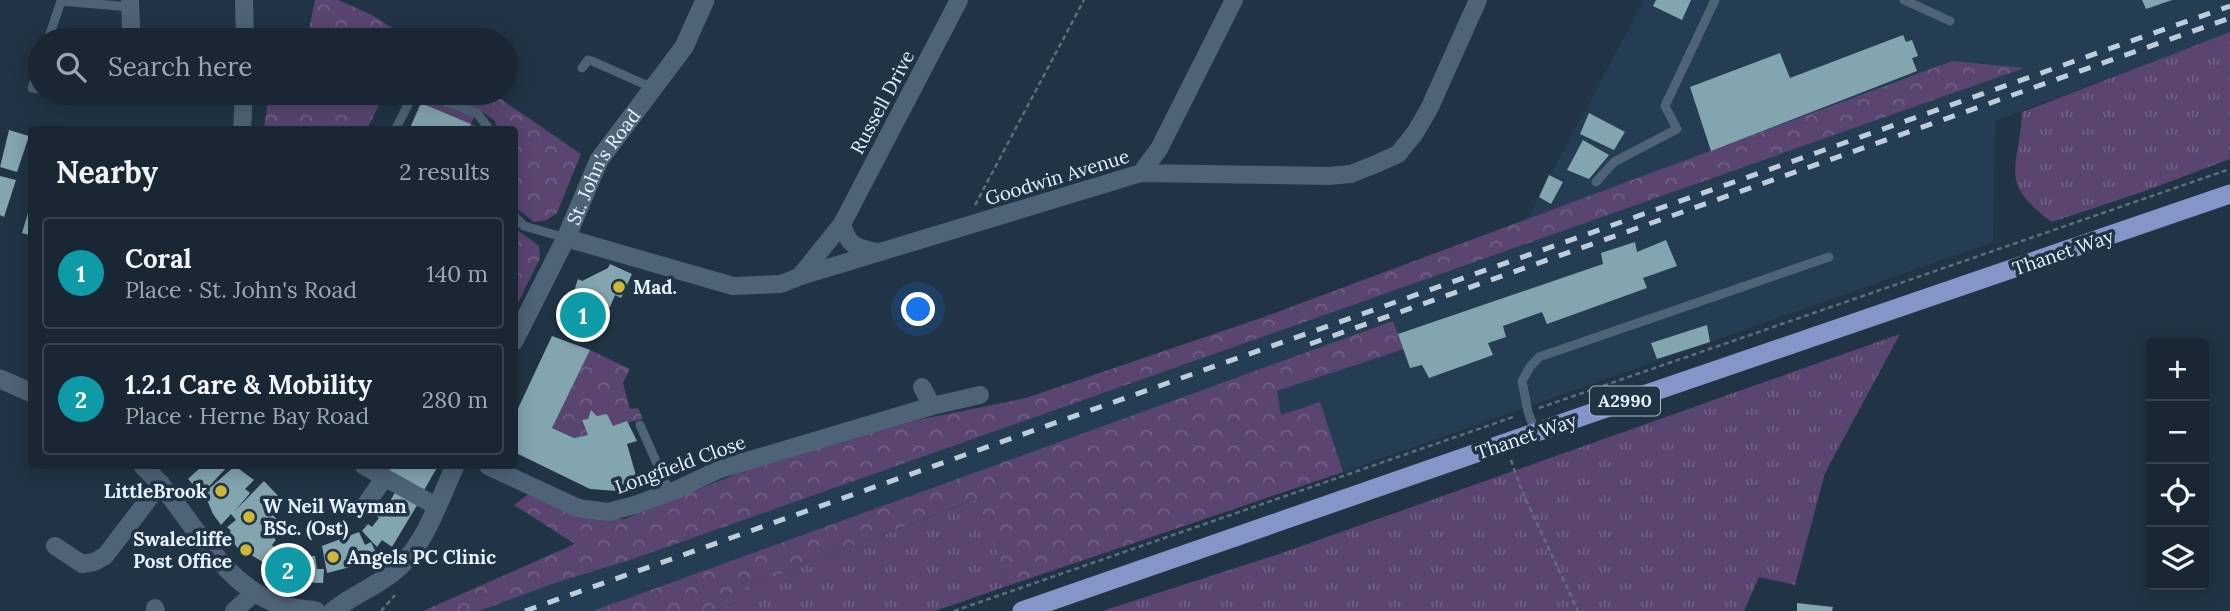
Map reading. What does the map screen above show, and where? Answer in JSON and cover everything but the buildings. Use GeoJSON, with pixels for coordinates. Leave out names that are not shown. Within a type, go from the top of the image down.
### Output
{"type":"FeatureCollection","features":[{"type":"Feature","properties":{"kind":"main road","name":"St. John's Road"},"geometry":{"type":"LineString","coordinates":[[518,333],[566,238],[599,160],[684,47],[705,0]]}},
{"type":"Feature","properties":{"kind":"main road","name":"Thanet Way"},"geometry":{"type":"LineString","coordinates":[[1022,611],[2230,194]]}},
{"type":"Feature","properties":{"kind":"main road"},"geometry":{"type":"LineString","coordinates":[[0,379],[28,391]]}},
{"type":"Feature","properties":{"kind":"main road"},"geometry":{"type":"LineString","coordinates":[[145,469],[161,483],[234,576],[255,592],[280,605],[316,611]]}},
{"type":"Feature","properties":{"kind":"main road"},"geometry":{"type":"LineString","coordinates":[[333,611],[348,598],[390,576],[403,563],[422,538],[454,469]]}},
{"type":"Feature","properties":{"kind":"street"},"geometry":{"type":"LineString","coordinates":[[244,0],[245,28]]}},
{"type":"Feature","properties":{"kind":"street","name":"Russell Drive"},"geometry":{"type":"LineString","coordinates":[[801,276],[842,224],[959,0]]}},
{"type":"Feature","properties":{"kind":"street"},"geometry":{"type":"LineString","coordinates":[[1141,173],[1159,149],[1234,0]]}},
{"type":"Feature","properties":{"kind":"street","name":"Goodwin Avenue"},"geometry":{"type":"LineString","coordinates":[[566,238],[733,286],[781,284],[1141,173],[1351,174],[1398,154],[1429,109],[1478,0]]}},
{"type":"Feature","properties":{"kind":"street"},"geometry":{"type":"LineString","coordinates":[[130,4],[131,28]]}},
{"type":"Feature","properties":{"kind":"street"},"geometry":{"type":"LineString","coordinates":[[242,126],[243,105]]}},
{"type":"Feature","properties":{"kind":"street"},"geometry":{"type":"LineString","coordinates":[[842,224],[846,238],[854,246],[878,252]]}},
{"type":"Feature","properties":{"kind":"street"},"geometry":{"type":"LineString","coordinates":[[922,387],[932,406]]}},
{"type":"Feature","properties":{"kind":"street","name":"Longfield Close"},"geometry":{"type":"LineString","coordinates":[[494,469],[578,508],[608,512],[670,492],[720,469],[932,406],[979,395]]}},
{"type":"Feature","properties":{"kind":"street"},"geometry":{"type":"LineString","coordinates":[[370,469],[436,506]]}},
{"type":"Feature","properties":{"kind":"street"},"geometry":{"type":"LineString","coordinates":[[364,507],[385,477]]}},
{"type":"Feature","properties":{"kind":"street"},"geometry":{"type":"LineString","coordinates":[[55,546],[82,564],[105,556],[161,483]]}},
{"type":"Feature","properties":{"kind":"street"},"geometry":{"type":"LineString","coordinates":[[234,611],[255,592]]}},
{"type":"Feature","properties":{"kind":"lane"},"geometry":{"type":"LineString","coordinates":[[1596,181],[1614,162],[1676,129],[1665,106],[1716,0]]}},
{"type":"Feature","properties":{"kind":"lane"},"geometry":{"type":"LineString","coordinates":[[1904,0],[1950,20]]}},
{"type":"Feature","properties":{"kind":"lane"},"geometry":{"type":"LineString","coordinates":[[52,28],[61,1],[130,4]]}},
{"type":"Feature","properties":{"kind":"lane"},"geometry":{"type":"LineString","coordinates":[[582,68],[588,60],[592,61],[653,88]]}},
{"type":"Feature","properties":{"kind":"lane"},"geometry":{"type":"LineString","coordinates":[[397,126],[408,105]]}},
{"type":"Feature","properties":{"kind":"lane"},"geometry":{"type":"LineString","coordinates":[[455,105],[477,113],[487,126]]}},
{"type":"Feature","properties":{"kind":"lane"},"geometry":{"type":"LineString","coordinates":[[518,220],[524,226],[566,238]]}},
{"type":"Feature","properties":{"kind":"lane"},"geometry":{"type":"LineString","coordinates":[[1536,433],[1528,412],[1522,382],[1539,357],[1829,257]]}},
{"type":"Feature","properties":{"kind":"lane"},"geometry":{"type":"LineString","coordinates":[[640,425],[670,492]]}},
{"type":"Feature","properties":{"kind":"path"},"geometry":{"type":"LineString","coordinates":[[964,226],[1084,0]]}},
{"type":"Feature","properties":{"kind":"path"},"geometry":{"type":"LineString","coordinates":[[954,611],[2230,169]]}},
{"type":"Feature","properties":{"kind":"path"},"geometry":{"type":"LineString","coordinates":[[1506,443],[1521,489],[1578,611]]}},
{"type":"Feature","properties":{"kind":"shaded area"},"geometry":{"type":"Polygon","coordinates":[[[1644,0],[2230,0],[2230,32],[1995,121],[1993,242],[1343,472],[1320,402],[1281,415],[1277,391],[1403,349],[1393,322],[713,611],[423,611],[575,544],[514,505],[625,519],[753,467],[918,420],[1026,398],[1261,318],[1527,219],[1644,0]]]}},
{"type":"Feature","properties":{"kind":"green space"},"geometry":{"type":"Polygon","coordinates":[[[315,0],[338,0],[372,15],[392,28],[309,28],[315,0]]]}},
{"type":"Feature","properties":{"kind":"green space"},"geometry":{"type":"Polygon","coordinates":[[[2230,32],[2230,159],[2052,222],[2023,196],[2015,173],[2022,112],[2230,32]]]}},
{"type":"Feature","properties":{"kind":"green space"},"geometry":{"type":"Polygon","coordinates":[[[1952,61],[2024,68],[633,559],[558,582],[479,611],[423,611],[575,544],[514,505],[530,493],[587,516],[625,519],[753,467],[918,420],[1026,398],[1261,318],[1952,61]]]}},
{"type":"Feature","properties":{"kind":"green space"},"geometry":{"type":"Polygon","coordinates":[[[267,105],[379,105],[368,126],[264,126],[267,105]]]}},
{"type":"Feature","properties":{"kind":"green space"},"geometry":{"type":"Polygon","coordinates":[[[426,105],[510,105],[581,154],[557,213],[547,220],[534,222],[518,209],[518,126],[497,126],[494,120],[478,109],[471,124],[426,105]]]}},
{"type":"Feature","properties":{"kind":"green space"},"geometry":{"type":"Polygon","coordinates":[[[518,230],[539,246],[540,258],[518,303],[518,230]]]}},
{"type":"Feature","properties":{"kind":"green space"},"geometry":{"type":"Polygon","coordinates":[[[1393,321],[1404,349],[1277,391],[1281,415],[1320,402],[1343,472],[1010,585],[976,499],[744,588],[744,600],[713,611],[593,611],[1393,321]]]}},
{"type":"Feature","properties":{"kind":"green space"},"geometry":{"type":"Polygon","coordinates":[[[1900,334],[1825,473],[1795,585],[1759,577],[1744,611],[1102,611],[1279,554],[1900,334]]]}},
{"type":"Feature","properties":{"kind":"green space"},"geometry":{"type":"Polygon","coordinates":[[[590,350],[630,369],[623,383],[630,409],[638,408],[643,419],[613,426],[607,414],[597,416],[591,410],[588,419],[582,421],[588,435],[574,438],[552,428],[590,350]]]}},
{"type":"Feature","properties":{"kind":"green space"},"geometry":{"type":"Polygon","coordinates":[[[977,499],[1010,585],[935,611],[713,611],[744,600],[743,588],[977,499]]]}},
{"type":"Feature","properties":{"kind":"railway"},"geometry":{"type":"LineString","coordinates":[[525,611],[2230,6]]}},
{"type":"Feature","properties":{"kind":"railway"},"geometry":{"type":"LineString","coordinates":[[1310,344],[2230,18]]}},
{"type":"Feature","properties":{"kind":"place","name":"Mad."},"geometry":{"type":"Point","coordinates":[619,287]}},
{"type":"Feature","properties":{"kind":"place","name":"Coral"},"geometry":{"type":"Point","coordinates":[583,315]}},
{"type":"Feature","properties":{"kind":"place","name":"LittleBrook"},"geometry":{"type":"Point","coordinates":[221,491]}},
{"type":"Feature","properties":{"kind":"place","name":"W Neil Wayman BSc. (Ost)"},"geometry":{"type":"Point","coordinates":[249,517]}},
{"type":"Feature","properties":{"kind":"place","name":"Swalecliffe Post Office"},"geometry":{"type":"Point","coordinates":[246,550]}},
{"type":"Feature","properties":{"kind":"place","name":"Angels PC Clinic"},"geometry":{"type":"Point","coordinates":[333,557]}},
{"type":"Feature","properties":{"kind":"place","name":"1.2.1 Care & Mobility"},"geometry":{"type":"Point","coordinates":[288,570]}}]}
